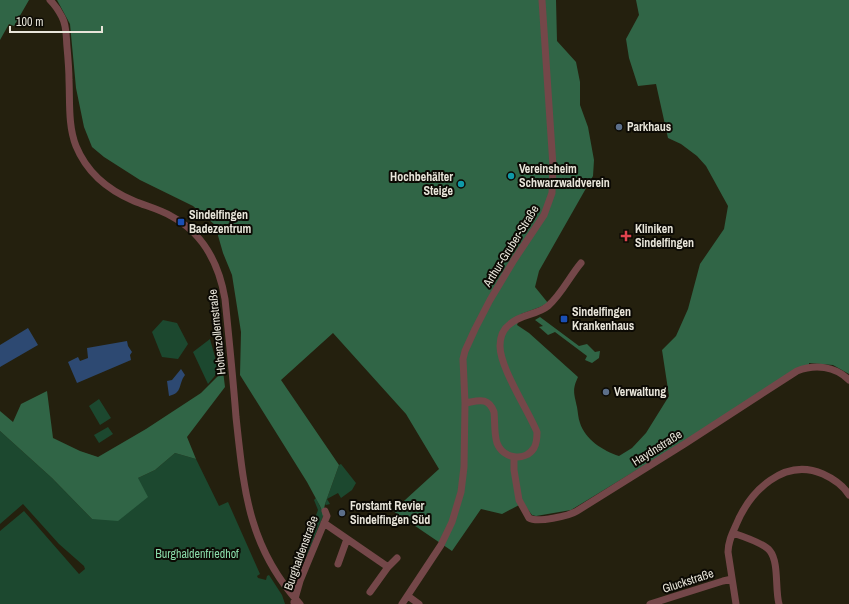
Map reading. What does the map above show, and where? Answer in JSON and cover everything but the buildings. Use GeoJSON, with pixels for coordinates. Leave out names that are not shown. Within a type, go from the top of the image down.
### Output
{"type":"FeatureCollection","features":[{"type":"Feature","properties":{"kind":"street","name":"Hohenzollernstraße"},"geometry":{"type":"LineString","coordinates":[[50,0],[60,12],[64,23],[71,126],[76,146],[86,166],[93,175],[113,190],[128,198],[166,213],[181,222],[206,248],[217,268],[223,284],[225,299],[240,448],[249,510],[257,535],[274,571],[296,602]]}},
{"type":"Feature","properties":{"kind":"street","name":"Arthur-Gruber-Straße"},"geometry":{"type":"LineString","coordinates":[[402,604],[441,545],[458,506],[464,467],[465,403],[463,359],[468,342],[490,300],[544,215],[552,193],[554,166],[542,0]]}},
{"type":"Feature","properties":{"kind":"street"},"geometry":{"type":"LineString","coordinates":[[465,403],[480,400],[489,403],[494,412],[497,443],[503,453],[514,458],[521,457],[532,451],[536,444],[537,432],[505,364],[500,346],[501,337],[509,324],[515,320],[544,309],[552,303],[582,263]]}},
{"type":"Feature","properties":{"kind":"street","name":"Haydnstraße"},"geometry":{"type":"LineString","coordinates":[[514,458],[514,470],[519,500],[529,518],[535,520],[567,515],[576,511],[681,446],[796,371],[807,368],[824,367],[840,372],[849,380]]}},
{"type":"Feature","properties":{"kind":"street"},"geometry":{"type":"LineString","coordinates":[[736,604],[728,547],[741,515],[750,499],[770,481],[792,470],[820,472],[831,477],[842,485],[849,495]]}},
{"type":"Feature","properties":{"kind":"street","name":"Burghaldenstraße"},"geometry":{"type":"LineString","coordinates":[[296,602],[300,581],[327,516],[326,511]]}},
{"type":"Feature","properties":{"kind":"street"},"geometry":{"type":"LineString","coordinates":[[324,523],[388,567]]}},
{"type":"Feature","properties":{"kind":"street"},"geometry":{"type":"LineString","coordinates":[[733,533],[767,548],[773,555],[779,604]]}},
{"type":"Feature","properties":{"kind":"street"},"geometry":{"type":"LineString","coordinates":[[338,564],[348,539]]}},
{"type":"Feature","properties":{"kind":"street"},"geometry":{"type":"LineString","coordinates":[[370,592],[388,567],[397,558]]}},
{"type":"Feature","properties":{"kind":"street","name":"Gluckstraße"},"geometry":{"type":"LineString","coordinates":[[650,604],[723,581],[732,580]]}},
{"type":"Feature","properties":{"kind":"street"},"geometry":{"type":"LineString","coordinates":[[408,596],[419,604]]}},
{"type":"Feature","properties":{"kind":"green space"},"geometry":{"type":"Polygon","coordinates":[[[0,0],[29,0],[14,26],[9,24],[0,40],[0,0]]]}},
{"type":"Feature","properties":{"kind":"green space"},"geometry":{"type":"Polygon","coordinates":[[[57,0],[556,0],[557,41],[576,62],[580,82],[580,105],[588,127],[594,160],[593,176],[539,271],[535,287],[548,303],[521,314],[517,325],[529,333],[578,377],[574,392],[582,429],[595,444],[619,456],[632,448],[646,433],[669,396],[662,350],[676,336],[688,309],[700,264],[724,229],[728,206],[706,166],[697,156],[681,144],[668,138],[656,84],[638,86],[629,58],[626,39],[639,15],[636,0],[849,0],[849,374],[833,365],[809,363],[809,365],[571,510],[536,516],[532,515],[523,503],[502,514],[481,509],[452,551],[393,511],[439,469],[406,414],[333,333],[281,380],[339,465],[325,504],[322,519],[322,511],[320,506],[307,482],[240,375],[241,332],[232,275],[223,253],[215,225],[193,206],[140,180],[104,157],[92,147],[84,127],[76,88],[70,24],[57,0]]]}},
{"type":"Feature","properties":{"kind":"green space"},"geometry":{"type":"Polygon","coordinates":[[[540,317],[579,346],[587,344],[595,352],[600,351],[599,358],[592,363],[585,360],[587,356],[555,332],[548,335],[539,327],[543,326],[535,320],[540,317]]]}},
{"type":"Feature","properties":{"kind":"green space"},"geometry":{"type":"Polygon","coordinates":[[[163,320],[177,323],[188,344],[178,359],[162,357],[152,332],[163,320]]]}},
{"type":"Feature","properties":{"kind":"green space"},"geometry":{"type":"Polygon","coordinates":[[[210,339],[219,371],[208,384],[193,352],[210,339]]]}},
{"type":"Feature","properties":{"kind":"green space"},"geometry":{"type":"Polygon","coordinates":[[[223,371],[225,387],[187,437],[196,459],[175,453],[155,470],[138,478],[148,497],[118,521],[92,519],[52,478],[0,431],[0,411],[13,422],[21,404],[47,391],[53,438],[80,451],[98,457],[146,429],[201,393],[223,371]]]}},
{"type":"Feature","properties":{"kind":"green space"},"geometry":{"type":"Polygon","coordinates":[[[99,399],[111,418],[100,425],[89,406],[99,399]]]}},
{"type":"Feature","properties":{"kind":"green space"},"geometry":{"type":"Polygon","coordinates":[[[108,427],[113,434],[99,443],[94,435],[108,427]]]}},
{"type":"Feature","properties":{"kind":"green space","name":"Burghaldenfriedhof"},"geometry":{"type":"Polygon","coordinates":[[[0,431],[52,478],[92,519],[138,478],[155,470],[175,453],[196,459],[219,506],[228,502],[260,574],[257,576],[258,578],[266,580],[267,576],[269,575],[282,595],[285,604],[0,604],[0,531],[24,511],[79,574],[85,569],[84,566],[59,544],[23,504],[0,524],[0,431]]]}},
{"type":"Feature","properties":{"kind":"green space"},"geometry":{"type":"Polygon","coordinates":[[[341,464],[356,483],[352,490],[341,498],[338,493],[327,499],[330,504],[326,505],[325,504],[339,465],[341,464]]]}},
{"type":"Feature","properties":{"kind":"green space"},"geometry":{"type":"Polygon","coordinates":[[[316,498],[322,511],[322,519],[300,572],[295,571],[318,510],[314,500],[316,498]]]}},
{"type":"Feature","properties":{"kind":"green space"},"geometry":{"type":"Polygon","coordinates":[[[294,573],[299,574],[296,584],[292,585],[290,582],[294,573]]]}},
{"type":"Feature","properties":{"kind":"water"},"geometry":{"type":"Polygon","coordinates":[[[28,328],[38,345],[0,367],[0,345],[28,328]]]}},
{"type":"Feature","properties":{"kind":"water"},"geometry":{"type":"Polygon","coordinates":[[[127,341],[132,352],[130,355],[131,360],[77,383],[68,362],[78,357],[80,361],[88,358],[87,348],[127,341]]]}},
{"type":"Feature","properties":{"kind":"water"},"geometry":{"type":"Polygon","coordinates":[[[181,369],[185,375],[180,388],[176,393],[169,396],[167,381],[172,380],[181,369]]]}},
{"type":"Feature","properties":{"kind":"place","name":"Parkhaus"},"geometry":{"type":"Point","coordinates":[619,127]}},
{"type":"Feature","properties":{"kind":"place","name":"Vereinsheim Schwarzwaldverein"},"geometry":{"type":"Point","coordinates":[511,176]}},
{"type":"Feature","properties":{"kind":"place","name":"Hochbehälter Steige"},"geometry":{"type":"Point","coordinates":[461,184]}},
{"type":"Feature","properties":{"kind":"place","name":"Sindelfingen Badezentrum"},"geometry":{"type":"Point","coordinates":[181,222]}},
{"type":"Feature","properties":{"kind":"place","name":"Kliniken Sindelfingen"},"geometry":{"type":"Point","coordinates":[626,236]}},
{"type":"Feature","properties":{"kind":"place","name":"Sindelfingen Krankenhaus"},"geometry":{"type":"Point","coordinates":[564,319]}},
{"type":"Feature","properties":{"kind":"place","name":"Verwaltung"},"geometry":{"type":"Point","coordinates":[606,392]}},
{"type":"Feature","properties":{"kind":"place","name":"Forstamt Revier Sindelfingen Süd"},"geometry":{"type":"Point","coordinates":[342,513]}}]}
